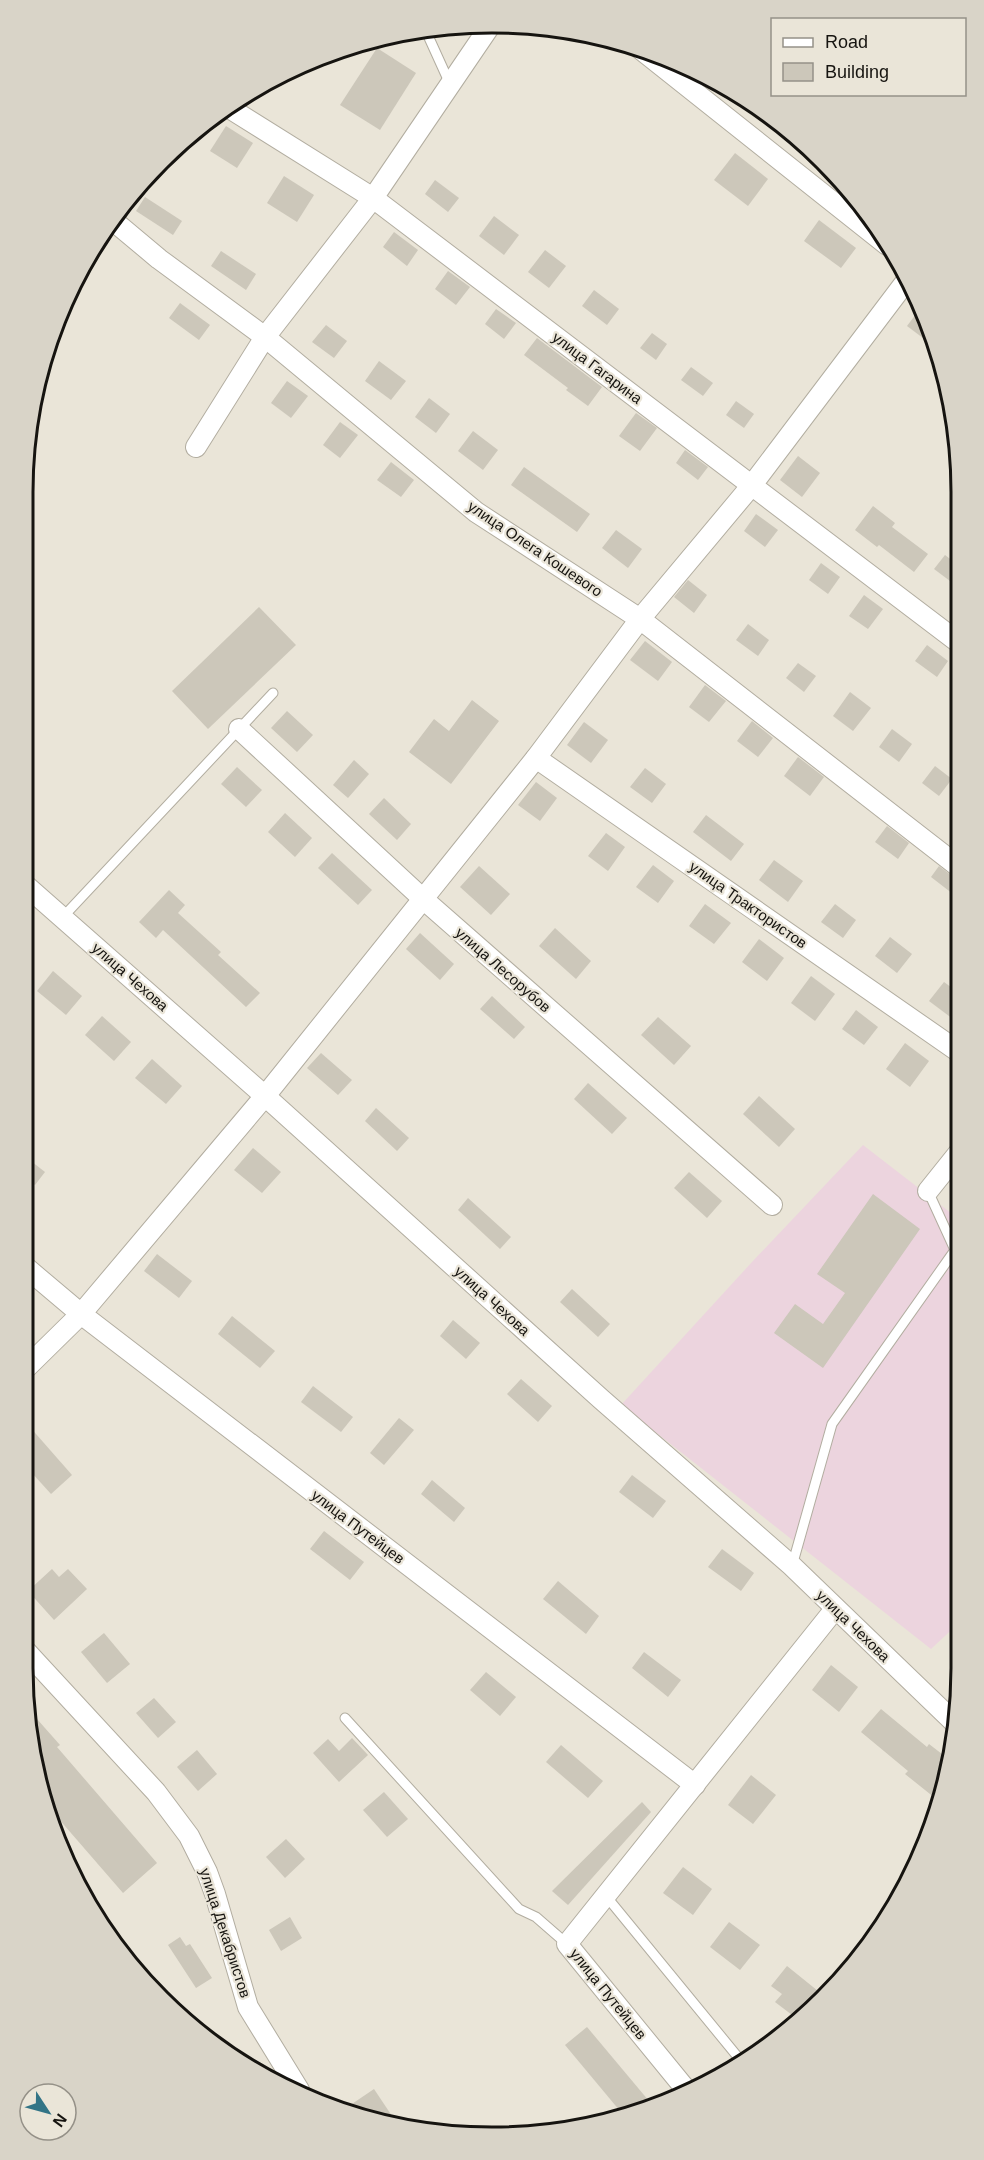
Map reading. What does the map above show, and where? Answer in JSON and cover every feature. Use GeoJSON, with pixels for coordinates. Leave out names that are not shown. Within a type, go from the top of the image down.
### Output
{"type":"FeatureCollection","features":[{"type":"Feature","properties":{"kind":"street"},"geometry":{"type":"LineString","coordinates":[[196,447],[265,337],[373,198],[484,33]]}},
{"type":"Feature","properties":{"kind":"street"},"geometry":{"type":"LineString","coordinates":[[660,65],[870,231]]}},
{"type":"Feature","properties":{"kind":"street","name":"улица Гагарина"},"geometry":{"type":"LineString","coordinates":[[235,112],[373,198],[951,637]]}},
{"type":"Feature","properties":{"kind":"street","name":"улица Олега Кошевого"},"geometry":{"type":"LineString","coordinates":[[119,225],[159,259],[265,337],[476,512],[640,619],[951,861]]}},
{"type":"Feature","properties":{"kind":"street"},"geometry":{"type":"LineString","coordinates":[[33,1360],[81,1314],[265,1096],[536,758],[640,619],[752,485],[902,286]]}},
{"type":"Feature","properties":{"kind":"street","name":"улица Лесорубов"},"geometry":{"type":"LineString","coordinates":[[239,729],[422,898],[772,1205]]}},
{"type":"Feature","properties":{"kind":"street","name":"улица Трактористов"},"geometry":{"type":"LineString","coordinates":[[536,758],[951,1046]]}},
{"type":"Feature","properties":{"kind":"street","name":"улица Чехова"},"geometry":{"type":"LineString","coordinates":[[33,893],[265,1096],[601,1399],[792,1566],[948,1717]]}},
{"type":"Feature","properties":{"kind":"street"},"geometry":{"type":"LineString","coordinates":[[928,1191],[951,1162]]}},
{"type":"Feature","properties":{"kind":"street","name":"улица Путейцев"},"geometry":{"type":"LineString","coordinates":[[33,1274],[81,1314],[695,1785]]}},
{"type":"Feature","properties":{"kind":"street","name":"улица Путейцев"},"geometry":{"type":"LineString","coordinates":[[683,2085],[567,1944],[835,1609]]}},
{"type":"Feature","properties":{"kind":"street","name":"улица Декабристов"},"geometry":{"type":"LineString","coordinates":[[33,1660],[156,1792],[184,1828],[200,1855],[211,1883],[248,2007],[294,2082]]}},
{"type":"Feature","properties":{"kind":"lane"},"geometry":{"type":"LineString","coordinates":[[429,38],[450,84]]}},
{"type":"Feature","properties":{"kind":"lane"},"geometry":{"type":"LineString","coordinates":[[62,918],[273,693]]}},
{"type":"Feature","properties":{"kind":"lane"},"geometry":{"type":"LineString","coordinates":[[928,1191],[951,1241]]}},
{"type":"Feature","properties":{"kind":"lane"},"geometry":{"type":"LineString","coordinates":[[792,1566],[832,1424],[951,1256]]}},
{"type":"Feature","properties":{"kind":"lane"},"geometry":{"type":"LineString","coordinates":[[345,1718],[519,1909],[536,1917],[567,1944]]}},
{"type":"Feature","properties":{"kind":"lane"},"geometry":{"type":"LineString","coordinates":[[606,1896],[737,2056]]}},
{"type":"Feature","properties":{"kind":"shaded area"},"geometry":{"type":"Polygon","coordinates":[[[863,1145],[951,1213],[951,1630],[931,1649],[621,1405],[863,1145]]]}},
{"type":"Feature","properties":{"kind":"building"},"geometry":{"type":"Polygon","coordinates":[[[377,48],[416,73],[380,130],[340,105],[377,48]]]}},
{"type":"Feature","properties":{"kind":"building"},"geometry":{"type":"Polygon","coordinates":[[[226,126],[253,143],[237,168],[210,151],[226,126]]]}},
{"type":"Feature","properties":{"kind":"building"},"geometry":{"type":"Polygon","coordinates":[[[735,153],[768,179],[748,206],[714,180],[735,153]]]}},
{"type":"Feature","properties":{"kind":"building"},"geometry":{"type":"Polygon","coordinates":[[[284,176],[314,195],[297,222],[267,203],[284,176]]]}},
{"type":"Feature","properties":{"kind":"building"},"geometry":{"type":"Polygon","coordinates":[[[435,180],[459,198],[448,212],[425,194],[435,180]]]}},
{"type":"Feature","properties":{"kind":"building"},"geometry":{"type":"Polygon","coordinates":[[[145,197],[182,221],[173,235],[136,211],[145,197]]]}},
{"type":"Feature","properties":{"kind":"building"},"geometry":{"type":"Polygon","coordinates":[[[494,216],[519,235],[504,255],[479,236],[494,216]]]}},
{"type":"Feature","properties":{"kind":"building"},"geometry":{"type":"Polygon","coordinates":[[[819,220],[856,248],[841,268],[804,241],[819,220]]]}},
{"type":"Feature","properties":{"kind":"building"},"geometry":{"type":"Polygon","coordinates":[[[394,232],[418,250],[407,266],[383,247],[394,232]]]}},
{"type":"Feature","properties":{"kind":"building"},"geometry":{"type":"Polygon","coordinates":[[[545,250],[566,266],[549,288],[528,272],[545,250]]]}},
{"type":"Feature","properties":{"kind":"building"},"geometry":{"type":"Polygon","coordinates":[[[221,251],[256,274],[246,290],[211,266],[221,251]]]}},
{"type":"Feature","properties":{"kind":"building"},"geometry":{"type":"Polygon","coordinates":[[[448,271],[470,287],[456,305],[435,289],[448,271]]]}},
{"type":"Feature","properties":{"kind":"building"},"geometry":{"type":"Polygon","coordinates":[[[594,290],[619,309],[607,325],[582,306],[594,290]]]}},
{"type":"Feature","properties":{"kind":"building"},"geometry":{"type":"Polygon","coordinates":[[[180,303],[210,325],[199,340],[169,318],[180,303]]]}},
{"type":"Feature","properties":{"kind":"building"},"geometry":{"type":"Polygon","coordinates":[[[496,309],[516,323],[504,339],[485,324],[496,309]]]}},
{"type":"Feature","properties":{"kind":"building"},"geometry":{"type":"Polygon","coordinates":[[[915,315],[925,340],[907,326],[915,315]]]}},
{"type":"Feature","properties":{"kind":"building"},"geometry":{"type":"Polygon","coordinates":[[[326,325],[347,341],[334,358],[312,342],[326,325]]]}},
{"type":"Feature","properties":{"kind":"building"},"geometry":{"type":"Polygon","coordinates":[[[652,333],[667,344],[656,360],[640,348],[652,333]]]}},
{"type":"Feature","properties":{"kind":"building"},"geometry":{"type":"Polygon","coordinates":[[[537,338],[602,387],[588,406],[524,355],[537,338]]]}},
{"type":"Feature","properties":{"kind":"building"},"geometry":{"type":"Polygon","coordinates":[[[379,361],[406,381],[391,400],[365,381],[379,361]]]}},
{"type":"Feature","properties":{"kind":"building"},"geometry":{"type":"Polygon","coordinates":[[[691,367],[713,383],[703,396],[681,380],[691,367]]]}},
{"type":"Feature","properties":{"kind":"building"},"geometry":{"type":"Polygon","coordinates":[[[287,381],[308,396],[291,418],[271,403],[287,381]]]}},
{"type":"Feature","properties":{"kind":"building"},"geometry":{"type":"Polygon","coordinates":[[[429,398],[450,414],[436,433],[415,417],[429,398]]]}},
{"type":"Feature","properties":{"kind":"building"},"geometry":{"type":"Polygon","coordinates":[[[736,401],[754,414],[744,428],[726,415],[736,401]]]}},
{"type":"Feature","properties":{"kind":"building"},"geometry":{"type":"Polygon","coordinates":[[[636,413],[657,428],[640,451],[619,436],[636,413]]]}},
{"type":"Feature","properties":{"kind":"building"},"geometry":{"type":"Polygon","coordinates":[[[340,422],[358,435],[340,458],[323,445],[340,422]]]}},
{"type":"Feature","properties":{"kind":"building"},"geometry":{"type":"Polygon","coordinates":[[[473,431],[498,450],[483,470],[458,451],[473,431]]]}},
{"type":"Feature","properties":{"kind":"building"},"geometry":{"type":"Polygon","coordinates":[[[685,450],[708,467],[698,480],[676,463],[685,450]]]}},
{"type":"Feature","properties":{"kind":"building"},"geometry":{"type":"Polygon","coordinates":[[[798,456],[820,473],[802,497],[780,480],[798,456]]]}},
{"type":"Feature","properties":{"kind":"building"},"geometry":{"type":"Polygon","coordinates":[[[391,462],[414,480],[401,497],[377,480],[391,462]]]}},
{"type":"Feature","properties":{"kind":"building"},"geometry":{"type":"Polygon","coordinates":[[[524,467],[590,514],[577,532],[511,485],[524,467]]]}},
{"type":"Feature","properties":{"kind":"building"},"geometry":{"type":"Polygon","coordinates":[[[873,506],[895,523],[892,527],[928,554],[914,572],[855,530],[873,506]]]}},
{"type":"Feature","properties":{"kind":"building"},"geometry":{"type":"Polygon","coordinates":[[[756,514],[778,530],[765,547],[744,531],[756,514]]]}},
{"type":"Feature","properties":{"kind":"building"},"geometry":{"type":"Polygon","coordinates":[[[616,530],[642,549],[628,568],[602,548],[616,530]]]}},
{"type":"Feature","properties":{"kind":"building"},"geometry":{"type":"Polygon","coordinates":[[[945,555],[951,560],[951,582],[934,569],[945,555]]]}},
{"type":"Feature","properties":{"kind":"building"},"geometry":{"type":"Polygon","coordinates":[[[821,563],[840,577],[828,594],[809,580],[821,563]]]}},
{"type":"Feature","properties":{"kind":"building"},"geometry":{"type":"Polygon","coordinates":[[[688,580],[707,595],[694,613],[674,597],[688,580]]]}},
{"type":"Feature","properties":{"kind":"building"},"geometry":{"type":"Polygon","coordinates":[[[864,595],[883,609],[868,629],[849,616],[864,595]]]}},
{"type":"Feature","properties":{"kind":"building"},"geometry":{"type":"Polygon","coordinates":[[[259,607],[296,645],[208,729],[172,691],[259,607]]]}},
{"type":"Feature","properties":{"kind":"building"},"geometry":{"type":"Polygon","coordinates":[[[748,624],[769,640],[758,656],[736,640],[748,624]]]}},
{"type":"Feature","properties":{"kind":"building"},"geometry":{"type":"Polygon","coordinates":[[[645,641],[672,662],[658,681],[630,660],[645,641]]]}},
{"type":"Feature","properties":{"kind":"building"},"geometry":{"type":"Polygon","coordinates":[[[927,645],[948,661],[937,677],[915,661],[927,645]]]}},
{"type":"Feature","properties":{"kind":"building"},"geometry":{"type":"Polygon","coordinates":[[[798,663],[816,676],[804,692],[786,678],[798,663]]]}},
{"type":"Feature","properties":{"kind":"building"},"geometry":{"type":"Polygon","coordinates":[[[705,685],[726,701],[709,722],[689,707],[705,685]]]}},
{"type":"Feature","properties":{"kind":"building"},"geometry":{"type":"Polygon","coordinates":[[[850,692],[871,708],[853,731],[833,716],[850,692]]]}},
{"type":"Feature","properties":{"kind":"building"},"geometry":{"type":"Polygon","coordinates":[[[472,700],[499,721],[451,784],[409,752],[434,719],[449,731],[472,700]]]}},
{"type":"Feature","properties":{"kind":"building"},"geometry":{"type":"Polygon","coordinates":[[[287,711],[313,735],[297,752],[271,728],[287,711]]]}},
{"type":"Feature","properties":{"kind":"building"},"geometry":{"type":"Polygon","coordinates":[[[752,721],[773,738],[758,757],[737,741],[752,721]]]}},
{"type":"Feature","properties":{"kind":"building"},"geometry":{"type":"Polygon","coordinates":[[[584,722],[608,740],[591,763],[567,745],[584,722]]]}},
{"type":"Feature","properties":{"kind":"building"},"geometry":{"type":"Polygon","coordinates":[[[892,729],[912,744],[899,762],[879,747],[892,729]]]}},
{"type":"Feature","properties":{"kind":"building"},"geometry":{"type":"Polygon","coordinates":[[[798,757],[824,777],[810,796],[784,776],[798,757]]]}},
{"type":"Feature","properties":{"kind":"building"},"geometry":{"type":"Polygon","coordinates":[[[354,760],[369,774],[348,798],[333,785],[354,760]]]}},
{"type":"Feature","properties":{"kind":"building"},"geometry":{"type":"Polygon","coordinates":[[[935,766],[951,778],[939,796],[922,783],[935,766]]]}},
{"type":"Feature","properties":{"kind":"building"},"geometry":{"type":"Polygon","coordinates":[[[237,767],[262,790],[246,807],[221,784],[237,767]]]}},
{"type":"Feature","properties":{"kind":"building"},"geometry":{"type":"Polygon","coordinates":[[[645,768],[666,784],[652,803],[630,787],[645,768]]]}},
{"type":"Feature","properties":{"kind":"building"},"geometry":{"type":"Polygon","coordinates":[[[536,782],[557,798],[540,821],[518,805],[536,782]]]}},
{"type":"Feature","properties":{"kind":"building"},"geometry":{"type":"Polygon","coordinates":[[[384,798],[411,824],[397,840],[369,814],[384,798]]]}},
{"type":"Feature","properties":{"kind":"building"},"geometry":{"type":"Polygon","coordinates":[[[285,813],[312,838],[295,857],[268,832],[285,813]]]}},
{"type":"Feature","properties":{"kind":"building"},"geometry":{"type":"Polygon","coordinates":[[[706,815],[744,844],[731,861],[693,832],[706,815]]]}},
{"type":"Feature","properties":{"kind":"building"},"geometry":{"type":"Polygon","coordinates":[[[887,826],[909,843],[898,859],[875,842],[887,826]]]}},
{"type":"Feature","properties":{"kind":"building"},"geometry":{"type":"Polygon","coordinates":[[[606,833],[625,847],[608,871],[588,856],[606,833]]]}},
{"type":"Feature","properties":{"kind":"building"},"geometry":{"type":"Polygon","coordinates":[[[332,853],[372,890],[358,905],[318,868],[332,853]]]}},
{"type":"Feature","properties":{"kind":"building"},"geometry":{"type":"Polygon","coordinates":[[[774,860],[803,881],[788,902],[759,880],[774,860]]]}},
{"type":"Feature","properties":{"kind":"building"},"geometry":{"type":"Polygon","coordinates":[[[653,865],[674,881],[658,903],[636,887],[653,865]]]}},
{"type":"Feature","properties":{"kind":"building"},"geometry":{"type":"Polygon","coordinates":[[[479,866],[510,894],[491,915],[460,887],[479,866]]]}},
{"type":"Feature","properties":{"kind":"building"},"geometry":{"type":"Polygon","coordinates":[[[939,866],[951,875],[951,892],[931,877],[939,866]]]}},
{"type":"Feature","properties":{"kind":"building"},"geometry":{"type":"Polygon","coordinates":[[[169,890],[185,905],[178,913],[221,952],[218,955],[260,993],[246,1007],[163,930],[156,938],[139,922],[169,890]]]}},
{"type":"Feature","properties":{"kind":"building"},"geometry":{"type":"Polygon","coordinates":[[[705,904],[731,923],[714,944],[689,926],[705,904]]]}},
{"type":"Feature","properties":{"kind":"building"},"geometry":{"type":"Polygon","coordinates":[[[835,904],[856,920],[843,938],[821,922],[835,904]]]}},
{"type":"Feature","properties":{"kind":"building"},"geometry":{"type":"Polygon","coordinates":[[[555,928],[591,961],[576,979],[539,946],[555,928]]]}},
{"type":"Feature","properties":{"kind":"building"},"geometry":{"type":"Polygon","coordinates":[[[420,933],[454,964],[440,980],[406,949],[420,933]]]}},
{"type":"Feature","properties":{"kind":"building"},"geometry":{"type":"Polygon","coordinates":[[[890,937],[912,954],[897,973],[875,956],[890,937]]]}},
{"type":"Feature","properties":{"kind":"building"},"geometry":{"type":"Polygon","coordinates":[[[759,939],[784,958],[767,981],[742,962],[759,939]]]}},
{"type":"Feature","properties":{"kind":"building"},"geometry":{"type":"Polygon","coordinates":[[[53,971],[82,996],[66,1015],[37,991],[53,971]]]}},
{"type":"Feature","properties":{"kind":"building"},"geometry":{"type":"Polygon","coordinates":[[[811,976],[835,994],[815,1021],[791,1003],[811,976]]]}},
{"type":"Feature","properties":{"kind":"building"},"geometry":{"type":"Polygon","coordinates":[[[944,982],[951,987],[951,1018],[929,1001],[944,982]]]}},
{"type":"Feature","properties":{"kind":"building"},"geometry":{"type":"Polygon","coordinates":[[[492,996],[525,1027],[514,1039],[480,1009],[492,996]]]}},
{"type":"Feature","properties":{"kind":"building"},"geometry":{"type":"Polygon","coordinates":[[[856,1010],[878,1027],[864,1045],[842,1029],[856,1010]]]}},
{"type":"Feature","properties":{"kind":"building"},"geometry":{"type":"Polygon","coordinates":[[[102,1016],[131,1042],[114,1061],[85,1035],[102,1016]]]}},
{"type":"Feature","properties":{"kind":"building"},"geometry":{"type":"Polygon","coordinates":[[[658,1017],[691,1046],[674,1065],[641,1035],[658,1017]]]}},
{"type":"Feature","properties":{"kind":"building"},"geometry":{"type":"Polygon","coordinates":[[[905,1043],[929,1061],[910,1087],[886,1069],[905,1043]]]}},
{"type":"Feature","properties":{"kind":"building"},"geometry":{"type":"Polygon","coordinates":[[[321,1053],[352,1080],[338,1095],[307,1068],[321,1053]]]}},
{"type":"Feature","properties":{"kind":"building"},"geometry":{"type":"Polygon","coordinates":[[[152,1059],[182,1086],[166,1104],[135,1078],[152,1059]]]}},
{"type":"Feature","properties":{"kind":"building"},"geometry":{"type":"Polygon","coordinates":[[[588,1083],[627,1118],[612,1134],[574,1099],[588,1083]]]}},
{"type":"Feature","properties":{"kind":"building"},"geometry":{"type":"Polygon","coordinates":[[[759,1096],[795,1129],[779,1147],[743,1114],[759,1096]]]}},
{"type":"Feature","properties":{"kind":"building"},"geometry":{"type":"Polygon","coordinates":[[[376,1108],[409,1138],[397,1151],[365,1121],[376,1108]]]}},
{"type":"Feature","properties":{"kind":"building"},"geometry":{"type":"Polygon","coordinates":[[[253,1148],[281,1172],[262,1193],[234,1170],[253,1148]]]}},
{"type":"Feature","properties":{"kind":"building"},"geometry":{"type":"Polygon","coordinates":[[[33,1163],[45,1172],[35,1185],[33,1183],[33,1163]]]}},
{"type":"Feature","properties":{"kind":"building"},"geometry":{"type":"Polygon","coordinates":[[[689,1172],[722,1201],[707,1218],[674,1188],[689,1172]]]}},
{"type":"Feature","properties":{"kind":"building"},"geometry":{"type":"Polygon","coordinates":[[[873,1194],[920,1229],[823,1368],[774,1333],[795,1304],[823,1324],[845,1293],[817,1274],[873,1194]]]}},
{"type":"Feature","properties":{"kind":"building"},"geometry":{"type":"Polygon","coordinates":[[[468,1198],[511,1237],[500,1249],[458,1210],[468,1198]]]}},
{"type":"Feature","properties":{"kind":"building"},"geometry":{"type":"Polygon","coordinates":[[[157,1254],[192,1281],[179,1298],[144,1271],[157,1254]]]}},
{"type":"Feature","properties":{"kind":"building"},"geometry":{"type":"Polygon","coordinates":[[[572,1289],[610,1324],[598,1337],[560,1302],[572,1289]]]}},
{"type":"Feature","properties":{"kind":"building"},"geometry":{"type":"Polygon","coordinates":[[[232,1316],[275,1351],[260,1368],[218,1334],[232,1316]]]}},
{"type":"Feature","properties":{"kind":"building"},"geometry":{"type":"Polygon","coordinates":[[[453,1320],[480,1343],[466,1359],[440,1336],[453,1320]]]}},
{"type":"Feature","properties":{"kind":"building"},"geometry":{"type":"Polygon","coordinates":[[[521,1379],[552,1406],[538,1422],[507,1394],[521,1379]]]}},
{"type":"Feature","properties":{"kind":"building"},"geometry":{"type":"Polygon","coordinates":[[[313,1386],[353,1417],[341,1432],[301,1402],[313,1386]]]}},
{"type":"Feature","properties":{"kind":"building"},"geometry":{"type":"Polygon","coordinates":[[[399,1418],[414,1430],[384,1465],[370,1453],[399,1418]]]}},
{"type":"Feature","properties":{"kind":"building"},"geometry":{"type":"Polygon","coordinates":[[[33,1431],[72,1475],[51,1494],[33,1474],[33,1431]]]}},
{"type":"Feature","properties":{"kind":"building"},"geometry":{"type":"Polygon","coordinates":[[[632,1475],[666,1501],[653,1518],[619,1492],[632,1475]]]}},
{"type":"Feature","properties":{"kind":"building"},"geometry":{"type":"Polygon","coordinates":[[[432,1480],[465,1508],[454,1522],[421,1494],[432,1480]]]}},
{"type":"Feature","properties":{"kind":"building"},"geometry":{"type":"Polygon","coordinates":[[[324,1531],[364,1562],[350,1580],[310,1549],[324,1531]]]}},
{"type":"Feature","properties":{"kind":"building"},"geometry":{"type":"Polygon","coordinates":[[[722,1549],[754,1573],[741,1591],[708,1567],[722,1549]]]}},
{"type":"Feature","properties":{"kind":"building"},"geometry":{"type":"Polygon","coordinates":[[[52,1569],[59,1577],[68,1569],[87,1589],[54,1620],[33,1597],[33,1586],[52,1569]]]}},
{"type":"Feature","properties":{"kind":"building"},"geometry":{"type":"Polygon","coordinates":[[[558,1581],[599,1616],[586,1634],[543,1599],[558,1581]]]}},
{"type":"Feature","properties":{"kind":"building"},"geometry":{"type":"Polygon","coordinates":[[[104,1633],[130,1664],[107,1683],[81,1652],[104,1633]]]}},
{"type":"Feature","properties":{"kind":"building"},"geometry":{"type":"Polygon","coordinates":[[[644,1652],[681,1680],[668,1697],[632,1668],[644,1652]]]}},
{"type":"Feature","properties":{"kind":"building"},"geometry":{"type":"Polygon","coordinates":[[[831,1665],[858,1687],[839,1712],[812,1690],[831,1665]]]}},
{"type":"Feature","properties":{"kind":"building"},"geometry":{"type":"Polygon","coordinates":[[[486,1672],[516,1697],[500,1716],[470,1690],[486,1672]]]}},
{"type":"Feature","properties":{"kind":"building"},"geometry":{"type":"Polygon","coordinates":[[[154,1698],[176,1722],[158,1738],[136,1713],[154,1698]]]}},
{"type":"Feature","properties":{"kind":"building"},"geometry":{"type":"Polygon","coordinates":[[[881,1709],[927,1747],[929,1744],[943,1754],[933,1796],[905,1774],[908,1771],[861,1732],[881,1709]]]}},
{"type":"Feature","properties":{"kind":"building"},"geometry":{"type":"Polygon","coordinates":[[[36,1718],[60,1745],[57,1747],[157,1863],[123,1893],[58,1818],[42,1758],[36,1718]]]}},
{"type":"Feature","properties":{"kind":"building"},"geometry":{"type":"Polygon","coordinates":[[[352,1738],[368,1755],[339,1782],[313,1753],[328,1739],[339,1751],[352,1738]]]}},
{"type":"Feature","properties":{"kind":"building"},"geometry":{"type":"Polygon","coordinates":[[[561,1745],[603,1781],[588,1798],[546,1762],[561,1745]]]}},
{"type":"Feature","properties":{"kind":"building"},"geometry":{"type":"Polygon","coordinates":[[[197,1750],[217,1774],[198,1791],[177,1767],[197,1750]]]}},
{"type":"Feature","properties":{"kind":"building"},"geometry":{"type":"Polygon","coordinates":[[[751,1775],[776,1795],[753,1824],[728,1805],[751,1775]]]}},
{"type":"Feature","properties":{"kind":"building"},"geometry":{"type":"Polygon","coordinates":[[[384,1792],[408,1819],[387,1837],[363,1810],[384,1792]]]}},
{"type":"Feature","properties":{"kind":"building"},"geometry":{"type":"Polygon","coordinates":[[[642,1802],[651,1812],[568,1905],[552,1891],[642,1802]]]}},
{"type":"Feature","properties":{"kind":"building"},"geometry":{"type":"Polygon","coordinates":[[[286,1839],[305,1859],[285,1878],[266,1857],[286,1839]]]}},
{"type":"Feature","properties":{"kind":"building"},"geometry":{"type":"Polygon","coordinates":[[[683,1867],[712,1889],[693,1915],[663,1893],[683,1867]]]}},
{"type":"Feature","properties":{"kind":"building"},"geometry":{"type":"Polygon","coordinates":[[[290,1917],[302,1938],[281,1951],[269,1930],[290,1917]]]}},
{"type":"Feature","properties":{"kind":"building"},"geometry":{"type":"Polygon","coordinates":[[[729,1922],[760,1945],[740,1970],[710,1947],[729,1922]]]}},
{"type":"Feature","properties":{"kind":"building"},"geometry":{"type":"Polygon","coordinates":[[[180,1937],[186,1946],[190,1944],[212,1978],[196,1988],[168,1945],[180,1937]]]}},
{"type":"Feature","properties":{"kind":"building"},"geometry":{"type":"Polygon","coordinates":[[[787,1966],[818,1991],[792,2015],[775,2002],[782,1994],[771,1986],[787,1966]]]}},
{"type":"Feature","properties":{"kind":"building"},"geometry":{"type":"Polygon","coordinates":[[[587,2027],[648,2100],[618,2109],[565,2045],[587,2027]]]}},
{"type":"Feature","properties":{"kind":"building"},"geometry":{"type":"Polygon","coordinates":[[[374,2089],[392,2116],[373,2111],[351,2105],[374,2089]]]}}]}
